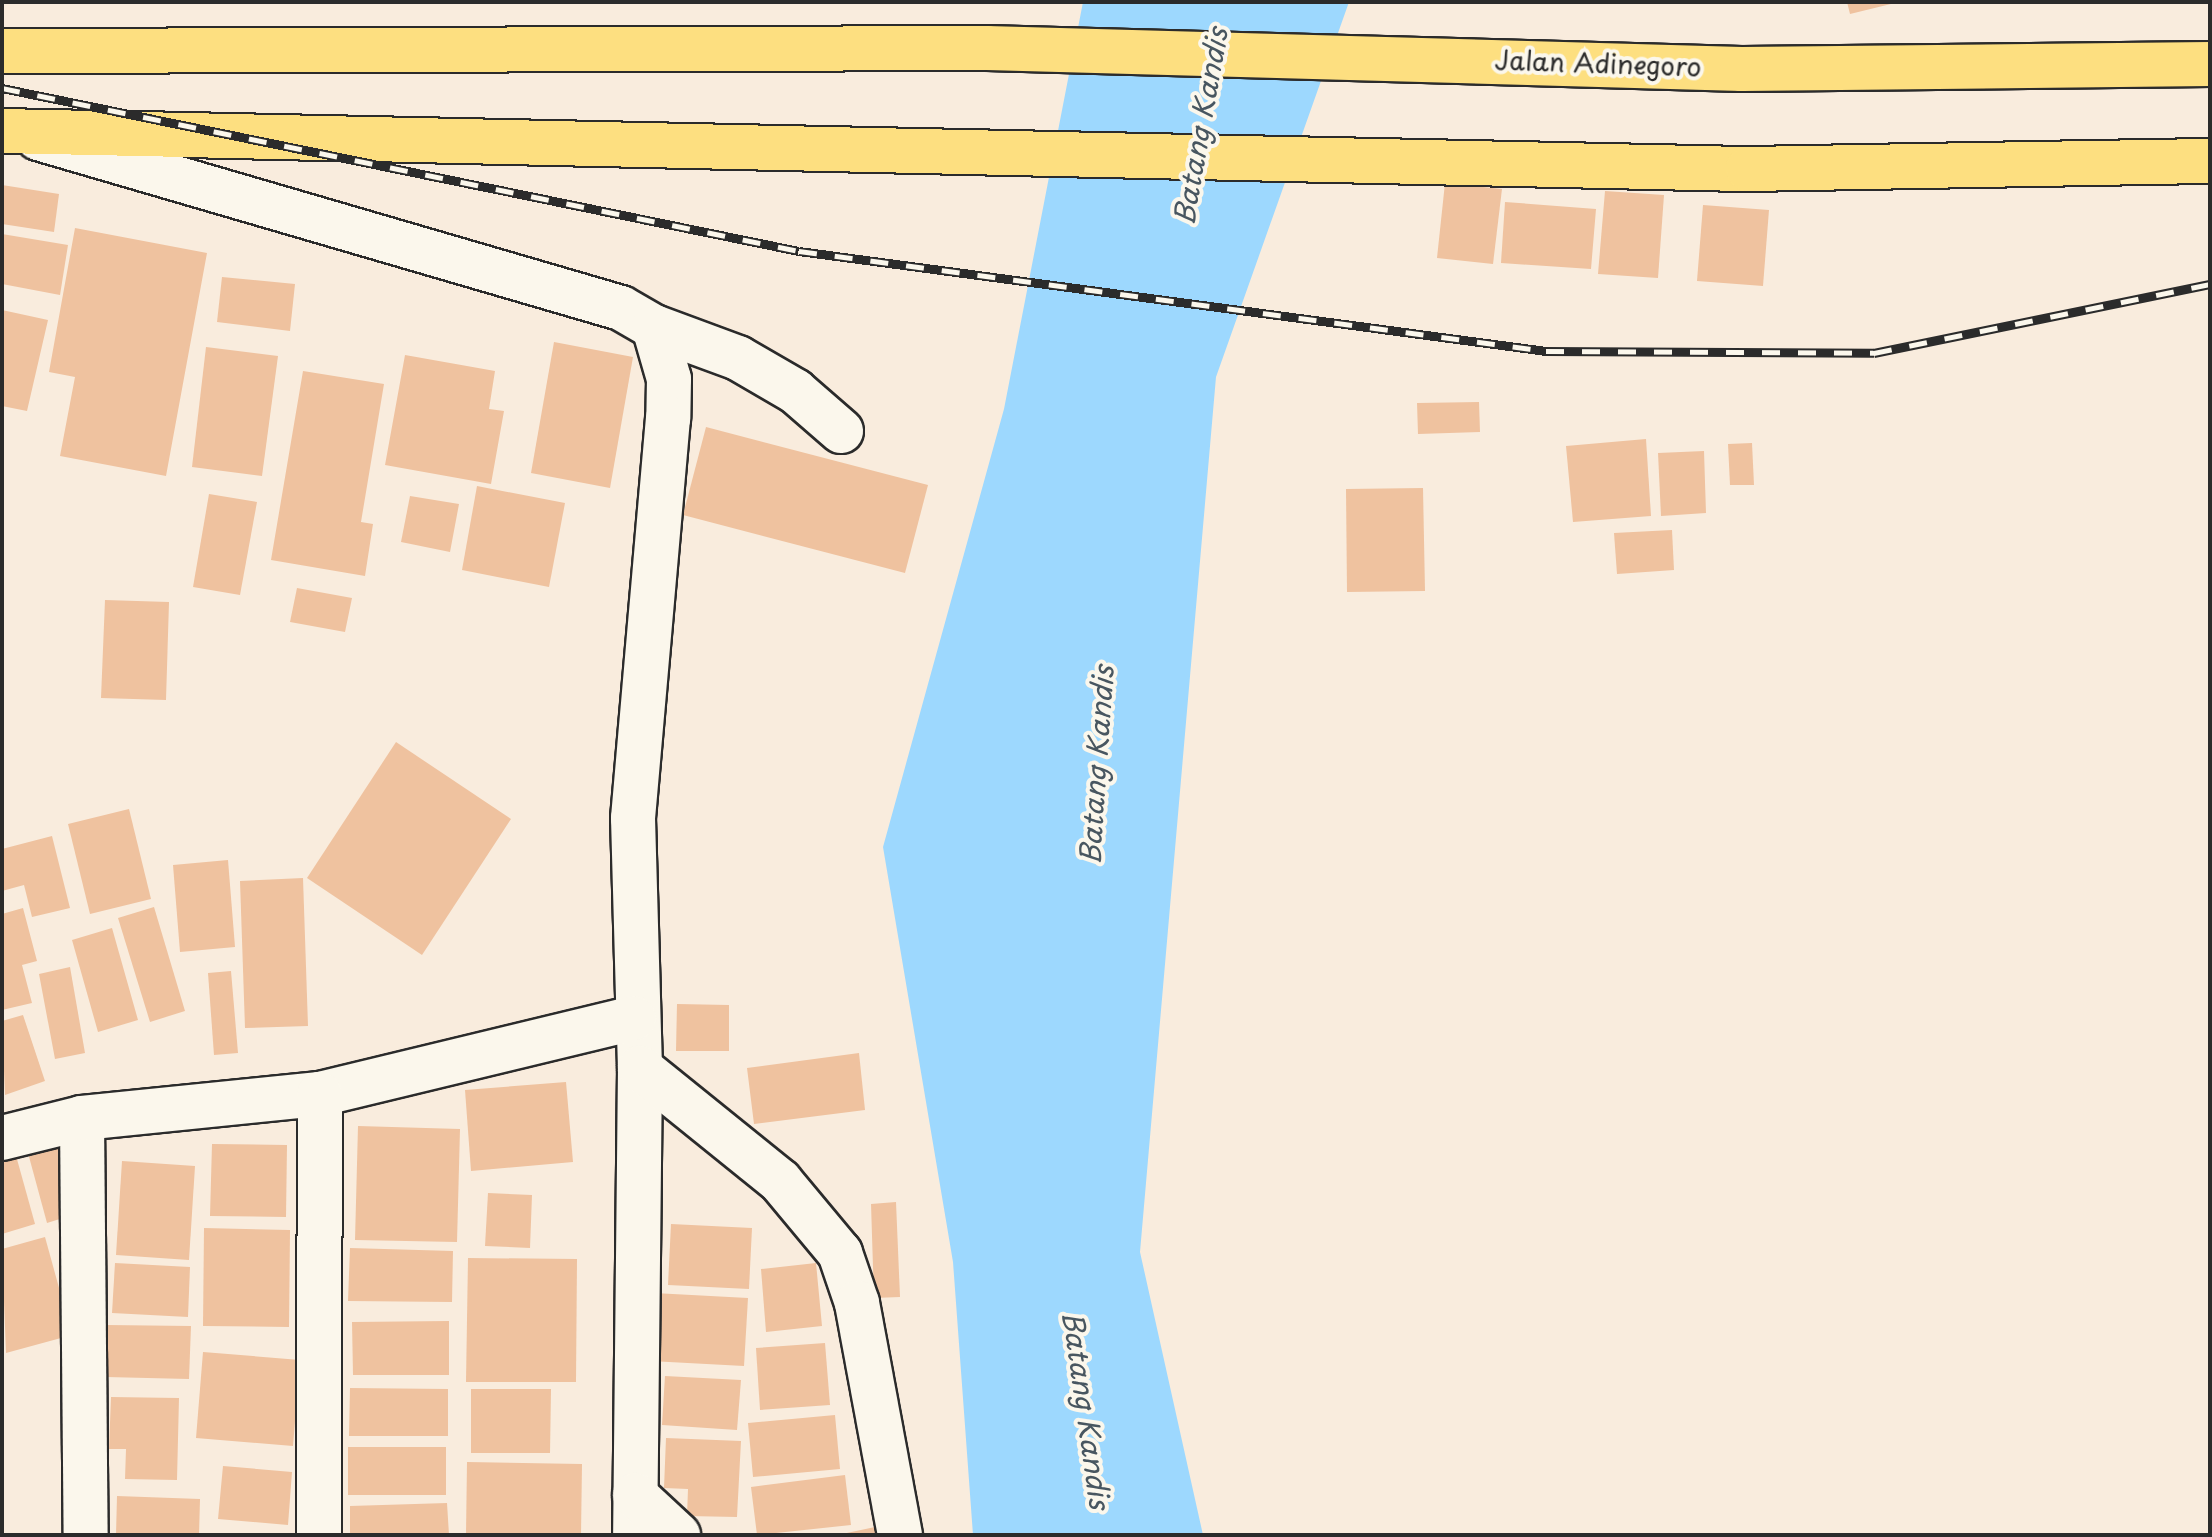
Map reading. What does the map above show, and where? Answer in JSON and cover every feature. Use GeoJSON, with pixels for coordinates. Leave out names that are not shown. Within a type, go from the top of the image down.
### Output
{"type":"FeatureCollection","features":[{"type":"Feature","properties":{"kind":"highway","name":"Jalan Adinegoro"},"geometry":{"type":"LineString","coordinates":[[2,51],[987,48],[1356,54],[1742,69],[2210,64]]}},
{"type":"Feature","properties":{"kind":"highway"},"geometry":{"type":"LineString","coordinates":[[8,131],[989,148],[1748,169],[2210,161]]}},
{"type":"Feature","properties":{"kind":"street"},"geometry":{"type":"LineString","coordinates":[[8,131],[621,308],[654,327],[738,358],[795,391],[841,431]]}},
{"type":"Feature","properties":{"kind":"street"},"geometry":{"type":"LineString","coordinates":[[654,327],[669,379],[633,818],[634,1018],[640,1068],[635,1515],[678,1535]]}},
{"type":"Feature","properties":{"kind":"street"},"geometry":{"type":"LineString","coordinates":[[2,1138],[82,1118],[320,1094],[634,1018]]}},
{"type":"Feature","properties":{"kind":"street"},"geometry":{"type":"LineString","coordinates":[[640,1068],[780,1181],[840,1253],[857,1303],[900,1535]]}},
{"type":"Feature","properties":{"kind":"street"},"geometry":{"type":"LineString","coordinates":[[319,1535],[320,1094]]}},
{"type":"Feature","properties":{"kind":"street"},"geometry":{"type":"LineString","coordinates":[[82,1118],[86,1535]]}},
{"type":"Feature","properties":{"kind":"water","name":"Batang Kandis"},"geometry":{"type":"Polygon","coordinates":[[[1083,2],[1349,2],[1216,377],[1140,1252],[1203,1535],[973,1535],[953,1262],[883,847],[1004,409],[1083,2]]]}},
{"type":"Feature","properties":{"kind":"building"},"geometry":{"type":"Polygon","coordinates":[[[1847,2],[1895,2],[1895,3],[1850,14],[1847,2]]]}},
{"type":"Feature","properties":{"kind":"building"},"geometry":{"type":"Polygon","coordinates":[[[1445,183],[1502,189],[1493,264],[1437,258],[1445,183]]]}},
{"type":"Feature","properties":{"kind":"building"},"geometry":{"type":"Polygon","coordinates":[[[2,185],[59,194],[54,232],[2,224],[2,185]]]}},
{"type":"Feature","properties":{"kind":"building"},"geometry":{"type":"Polygon","coordinates":[[[1605,191],[1664,195],[1658,278],[1598,274],[1605,191]]]}},
{"type":"Feature","properties":{"kind":"building"},"geometry":{"type":"Polygon","coordinates":[[[1505,202],[1596,209],[1591,269],[1501,263],[1505,202]]]}},
{"type":"Feature","properties":{"kind":"building"},"geometry":{"type":"Polygon","coordinates":[[[1703,205],[1769,210],[1763,286],[1697,281],[1703,205]]]}},
{"type":"Feature","properties":{"kind":"building"},"geometry":{"type":"Polygon","coordinates":[[[75,228],[207,253],[166,476],[60,456],[75,377],[49,372],[75,228]]]}},
{"type":"Feature","properties":{"kind":"building"},"geometry":{"type":"Polygon","coordinates":[[[2,234],[68,245],[60,295],[2,284],[2,234]]]}},
{"type":"Feature","properties":{"kind":"building"},"geometry":{"type":"Polygon","coordinates":[[[222,277],[295,284],[290,331],[217,322],[222,277]]]}},
{"type":"Feature","properties":{"kind":"building"},"geometry":{"type":"Polygon","coordinates":[[[2,310],[48,320],[27,411],[2,406],[2,310]]]}},
{"type":"Feature","properties":{"kind":"building"},"geometry":{"type":"Polygon","coordinates":[[[554,342],[633,357],[610,488],[531,473],[554,342]]]}},
{"type":"Feature","properties":{"kind":"building"},"geometry":{"type":"Polygon","coordinates":[[[206,347],[278,356],[262,476],[192,467],[206,347]]]}},
{"type":"Feature","properties":{"kind":"building"},"geometry":{"type":"Polygon","coordinates":[[[405,355],[495,371],[489,409],[504,411],[491,484],[385,465],[405,355]]]}},
{"type":"Feature","properties":{"kind":"building"},"geometry":{"type":"Polygon","coordinates":[[[303,371],[384,384],[361,522],[373,524],[365,576],[271,560],[303,371]]]}},
{"type":"Feature","properties":{"kind":"building"},"geometry":{"type":"Polygon","coordinates":[[[1479,402],[1480,432],[1418,434],[1417,403],[1479,402]]]}},
{"type":"Feature","properties":{"kind":"building"},"geometry":{"type":"Polygon","coordinates":[[[706,427],[928,485],[905,573],[683,515],[706,427]]]}},
{"type":"Feature","properties":{"kind":"building"},"geometry":{"type":"Polygon","coordinates":[[[1646,439],[1651,516],[1573,522],[1566,446],[1646,439]]]}},
{"type":"Feature","properties":{"kind":"building"},"geometry":{"type":"Polygon","coordinates":[[[1752,443],[1754,485],[1730,485],[1728,444],[1752,443]]]}},
{"type":"Feature","properties":{"kind":"building"},"geometry":{"type":"Polygon","coordinates":[[[1704,451],[1706,513],[1661,516],[1658,453],[1704,451]]]}},
{"type":"Feature","properties":{"kind":"building"},"geometry":{"type":"Polygon","coordinates":[[[477,486],[565,503],[549,587],[462,570],[477,486]]]}},
{"type":"Feature","properties":{"kind":"building"},"geometry":{"type":"Polygon","coordinates":[[[1423,488],[1425,591],[1347,592],[1346,489],[1423,488]]]}},
{"type":"Feature","properties":{"kind":"building"},"geometry":{"type":"Polygon","coordinates":[[[209,494],[257,502],[240,595],[193,587],[209,494]]]}},
{"type":"Feature","properties":{"kind":"building"},"geometry":{"type":"Polygon","coordinates":[[[410,496],[459,504],[450,552],[401,542],[410,496]]]}},
{"type":"Feature","properties":{"kind":"building"},"geometry":{"type":"Polygon","coordinates":[[[1672,530],[1674,570],[1617,574],[1614,533],[1672,530]]]}},
{"type":"Feature","properties":{"kind":"building"},"geometry":{"type":"Polygon","coordinates":[[[297,588],[352,598],[345,632],[290,622],[297,588]]]}},
{"type":"Feature","properties":{"kind":"building"},"geometry":{"type":"Polygon","coordinates":[[[105,600],[169,602],[166,700],[101,698],[105,600]]]}},
{"type":"Feature","properties":{"kind":"building"},"geometry":{"type":"Polygon","coordinates":[[[396,742],[511,819],[422,955],[307,878],[396,742]]]}},
{"type":"Feature","properties":{"kind":"building"},"geometry":{"type":"Polygon","coordinates":[[[129,809],[151,899],[90,914],[68,824],[129,809]]]}},
{"type":"Feature","properties":{"kind":"building"},"geometry":{"type":"Polygon","coordinates":[[[52,836],[70,908],[32,917],[24,885],[2,891],[2,849],[52,836]]]}},
{"type":"Feature","properties":{"kind":"building"},"geometry":{"type":"Polygon","coordinates":[[[228,860],[235,947],[180,952],[173,865],[228,860]]]}},
{"type":"Feature","properties":{"kind":"building"},"geometry":{"type":"Polygon","coordinates":[[[303,878],[308,1026],[245,1028],[240,881],[303,878]]]}},
{"type":"Feature","properties":{"kind":"building"},"geometry":{"type":"Polygon","coordinates":[[[154,907],[185,1011],[150,1022],[118,918],[154,907]]]}},
{"type":"Feature","properties":{"kind":"building"},"geometry":{"type":"Polygon","coordinates":[[[23,908],[37,961],[22,965],[32,1003],[2,1010],[2,914],[23,908]]]}},
{"type":"Feature","properties":{"kind":"building"},"geometry":{"type":"Polygon","coordinates":[[[112,928],[138,1020],[98,1032],[72,940],[112,928]]]}},
{"type":"Feature","properties":{"kind":"building"},"geometry":{"type":"Polygon","coordinates":[[[70,967],[85,1053],[55,1059],[39,974],[70,967]]]}},
{"type":"Feature","properties":{"kind":"building"},"geometry":{"type":"Polygon","coordinates":[[[231,971],[238,1053],[214,1055],[208,973],[231,971]]]}},
{"type":"Feature","properties":{"kind":"building"},"geometry":{"type":"Polygon","coordinates":[[[677,1004],[729,1005],[729,1051],[676,1051],[677,1004]]]}},
{"type":"Feature","properties":{"kind":"building"},"geometry":{"type":"Polygon","coordinates":[[[23,1015],[45,1081],[5,1095],[2,1021],[23,1015]]]}},
{"type":"Feature","properties":{"kind":"building"},"geometry":{"type":"Polygon","coordinates":[[[859,1053],[865,1110],[754,1124],[747,1068],[859,1053]]]}},
{"type":"Feature","properties":{"kind":"building"},"geometry":{"type":"Polygon","coordinates":[[[566,1082],[573,1162],[471,1171],[465,1090],[566,1082]]]}},
{"type":"Feature","properties":{"kind":"building"},"geometry":{"type":"Polygon","coordinates":[[[358,1126],[460,1129],[457,1242],[355,1240],[358,1126]]]}},
{"type":"Feature","properties":{"kind":"building"},"geometry":{"type":"Polygon","coordinates":[[[60,1144],[79,1213],[47,1223],[28,1153],[60,1144]]]}},
{"type":"Feature","properties":{"kind":"building"},"geometry":{"type":"Polygon","coordinates":[[[212,1144],[287,1145],[286,1217],[210,1216],[212,1144]]]}},
{"type":"Feature","properties":{"kind":"building"},"geometry":{"type":"Polygon","coordinates":[[[15,1152],[35,1224],[2,1234],[2,1156],[15,1152]]]}},
{"type":"Feature","properties":{"kind":"building"},"geometry":{"type":"Polygon","coordinates":[[[122,1161],[195,1166],[189,1260],[116,1255],[122,1161]]]}},
{"type":"Feature","properties":{"kind":"building"},"geometry":{"type":"Polygon","coordinates":[[[488,1193],[532,1195],[530,1248],[485,1246],[488,1193]]]}},
{"type":"Feature","properties":{"kind":"building"},"geometry":{"type":"Polygon","coordinates":[[[896,1202],[900,1297],[874,1298],[871,1204],[896,1202]]]}},
{"type":"Feature","properties":{"kind":"building"},"geometry":{"type":"Polygon","coordinates":[[[671,1224],[752,1228],[749,1289],[668,1285],[671,1224]]]}},
{"type":"Feature","properties":{"kind":"building"},"geometry":{"type":"Polygon","coordinates":[[[204,1228],[290,1230],[289,1327],[203,1326],[204,1228]]]}},
{"type":"Feature","properties":{"kind":"building"},"geometry":{"type":"Polygon","coordinates":[[[45,1237],[72,1335],[6,1353],[2,1249],[45,1237]]]}},
{"type":"Feature","properties":{"kind":"building"},"geometry":{"type":"Polygon","coordinates":[[[350,1248],[453,1251],[452,1302],[348,1301],[350,1248]]]}},
{"type":"Feature","properties":{"kind":"building"},"geometry":{"type":"Polygon","coordinates":[[[468,1258],[577,1259],[576,1382],[466,1382],[468,1258]]]}},
{"type":"Feature","properties":{"kind":"building"},"geometry":{"type":"Polygon","coordinates":[[[115,1263],[190,1267],[188,1317],[112,1313],[115,1263]]]}},
{"type":"Feature","properties":{"kind":"building"},"geometry":{"type":"Polygon","coordinates":[[[816,1263],[822,1326],[766,1332],[761,1269],[816,1263]]]}},
{"type":"Feature","properties":{"kind":"building"},"geometry":{"type":"Polygon","coordinates":[[[654,1293],[748,1298],[744,1366],[650,1361],[654,1293]]]}},
{"type":"Feature","properties":{"kind":"building"},"geometry":{"type":"Polygon","coordinates":[[[449,1321],[449,1375],[353,1375],[352,1322],[449,1321]]]}},
{"type":"Feature","properties":{"kind":"building"},"geometry":{"type":"Polygon","coordinates":[[[107,1325],[191,1326],[189,1379],[106,1377],[107,1325]]]}},
{"type":"Feature","properties":{"kind":"building"},"geometry":{"type":"Polygon","coordinates":[[[825,1343],[830,1405],[760,1410],[756,1348],[825,1343]]]}},
{"type":"Feature","properties":{"kind":"building"},"geometry":{"type":"Polygon","coordinates":[[[203,1352],[300,1360],[293,1446],[196,1438],[203,1352]]]}},
{"type":"Feature","properties":{"kind":"building"},"geometry":{"type":"Polygon","coordinates":[[[665,1376],[741,1380],[737,1430],[662,1425],[665,1376]]]}},
{"type":"Feature","properties":{"kind":"building"},"geometry":{"type":"Polygon","coordinates":[[[350,1388],[448,1389],[448,1436],[349,1436],[350,1388]]]}},
{"type":"Feature","properties":{"kind":"building"},"geometry":{"type":"Polygon","coordinates":[[[471,1389],[551,1389],[550,1453],[471,1453],[471,1389]]]}},
{"type":"Feature","properties":{"kind":"building"},"geometry":{"type":"Polygon","coordinates":[[[111,1397],[179,1398],[177,1480],[125,1479],[126,1449],[109,1449],[111,1397]]]}},
{"type":"Feature","properties":{"kind":"building"},"geometry":{"type":"Polygon","coordinates":[[[835,1415],[840,1469],[753,1477],[748,1423],[835,1415]]]}},
{"type":"Feature","properties":{"kind":"building"},"geometry":{"type":"Polygon","coordinates":[[[666,1438],[741,1441],[737,1517],[687,1516],[688,1489],[664,1488],[666,1438]]]}},
{"type":"Feature","properties":{"kind":"building"},"geometry":{"type":"Polygon","coordinates":[[[348,1447],[446,1447],[446,1495],[348,1495],[348,1447]]]}},
{"type":"Feature","properties":{"kind":"building"},"geometry":{"type":"Polygon","coordinates":[[[467,1462],[582,1464],[581,1535],[466,1535],[467,1462]]]}},
{"type":"Feature","properties":{"kind":"building"},"geometry":{"type":"Polygon","coordinates":[[[223,1466],[292,1472],[288,1525],[218,1519],[223,1466]]]}},
{"type":"Feature","properties":{"kind":"building"},"geometry":{"type":"Polygon","coordinates":[[[845,1475],[851,1525],[757,1535],[751,1487],[845,1475]]]}},
{"type":"Feature","properties":{"kind":"building"},"geometry":{"type":"Polygon","coordinates":[[[117,1496],[200,1499],[199,1535],[116,1535],[117,1496]]]}},
{"type":"Feature","properties":{"kind":"building"},"geometry":{"type":"Polygon","coordinates":[[[447,1503],[449,1535],[350,1535],[350,1506],[447,1503]]]}},
{"type":"Feature","properties":{"kind":"building"},"geometry":{"type":"Polygon","coordinates":[[[875,1527],[877,1535],[842,1534],[875,1527]]]}},
{"type":"Feature","properties":{"kind":"railway"},"geometry":{"type":"LineString","coordinates":[[2,88],[799,251],[1546,351],[1874,353],[2210,284]]}}]}
